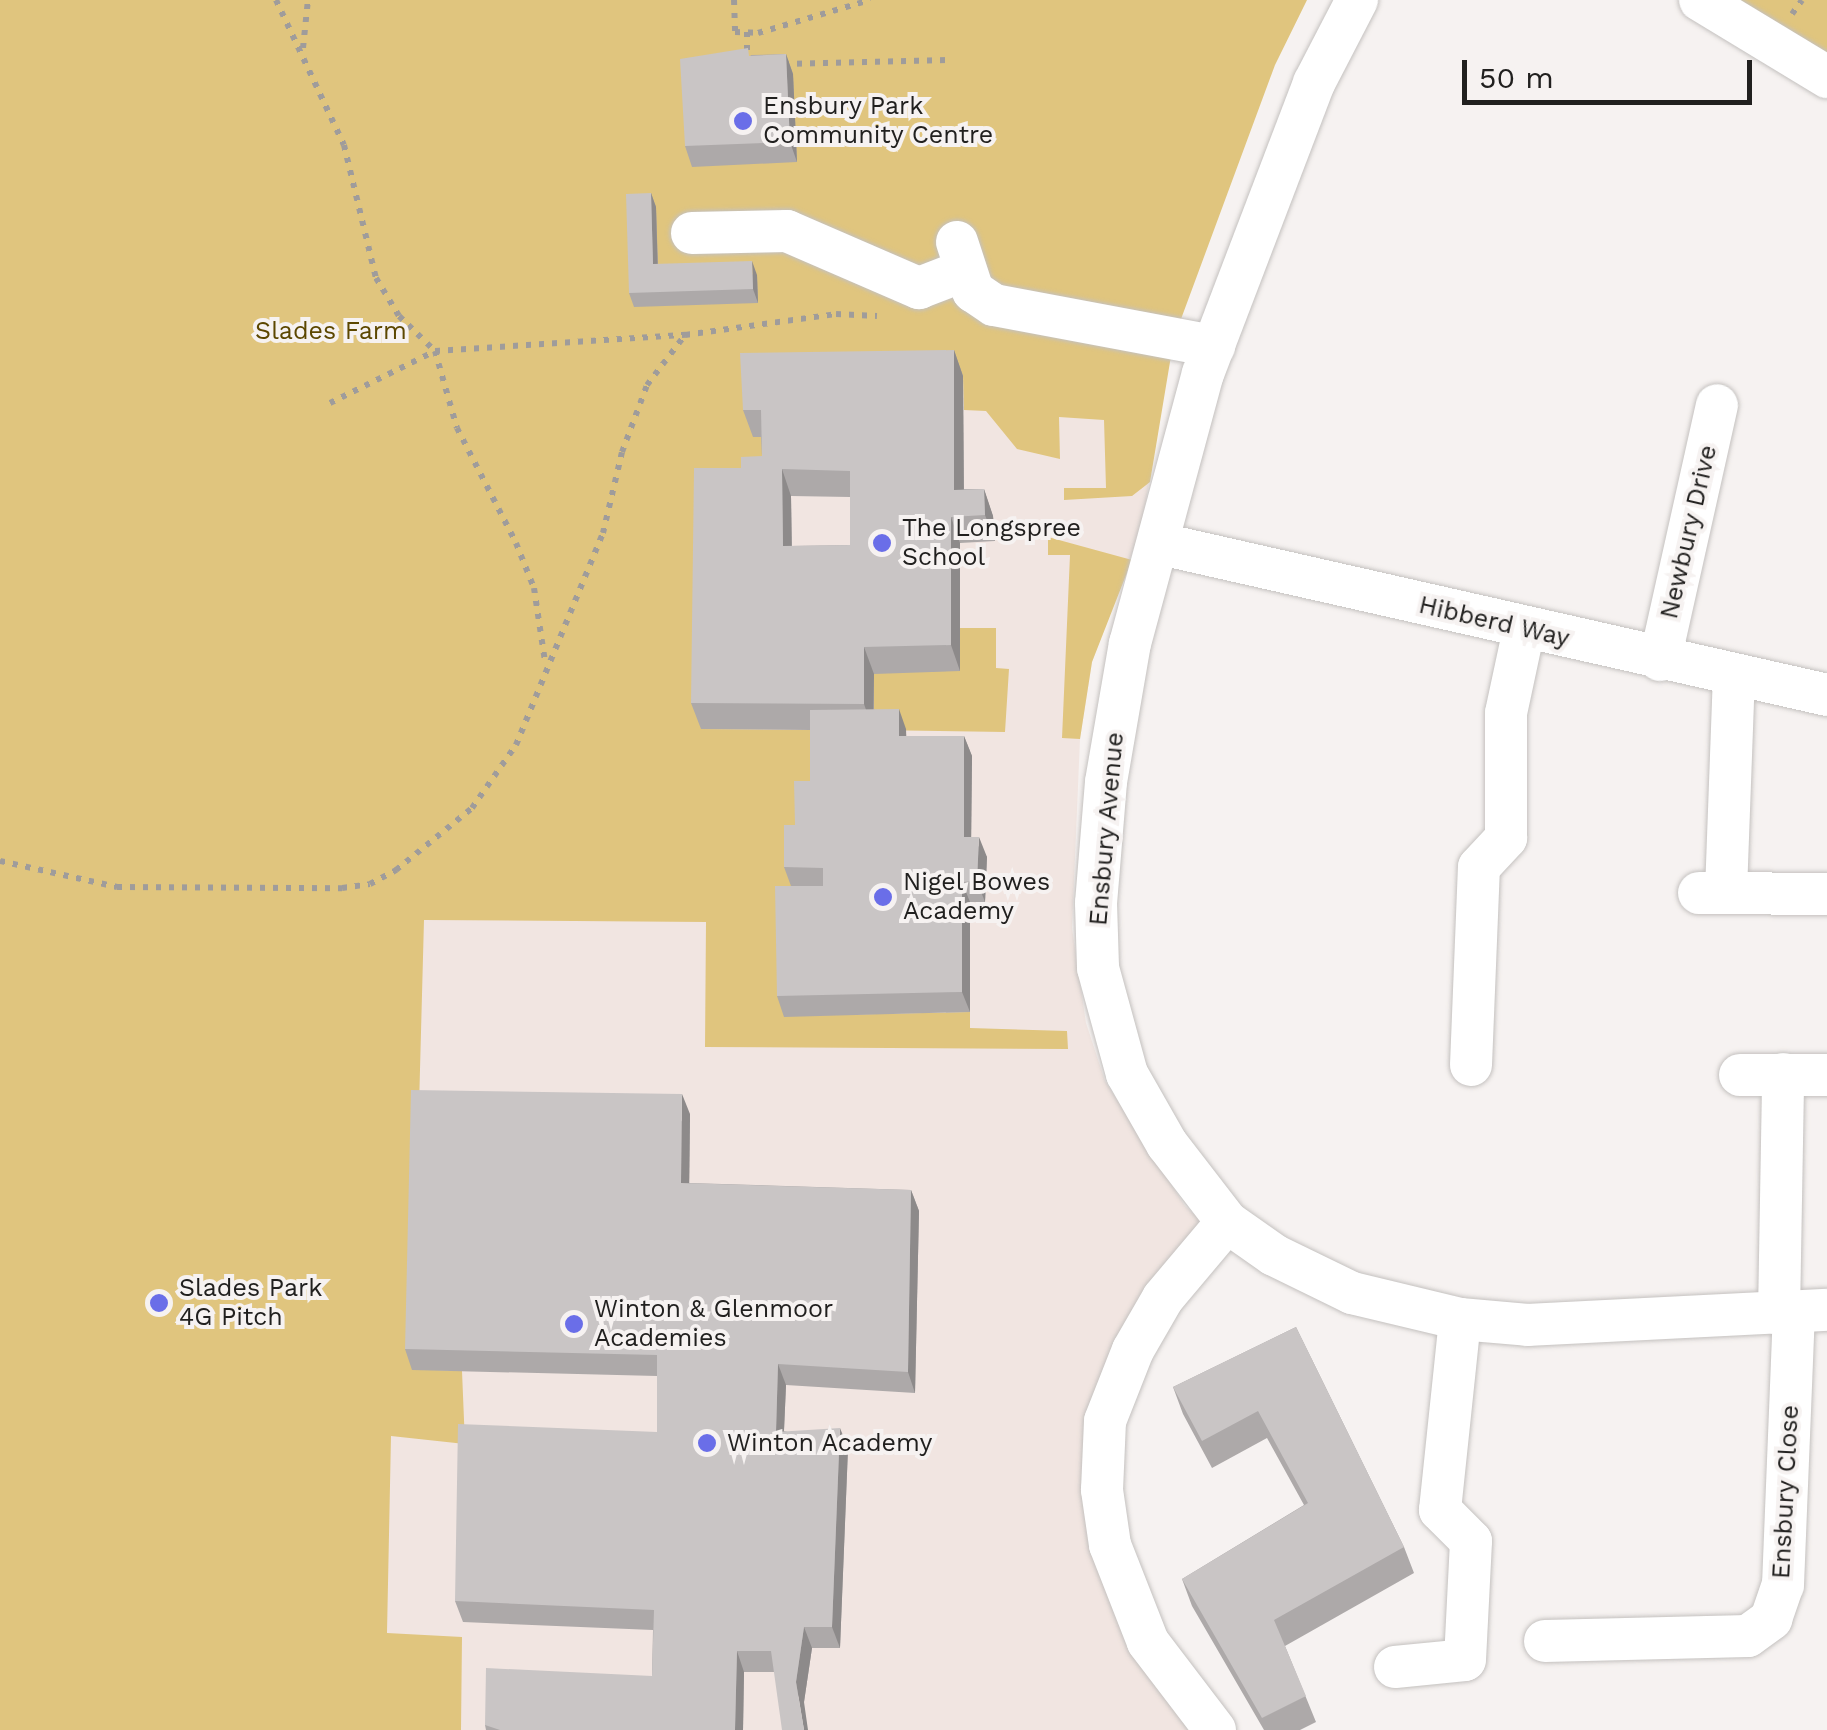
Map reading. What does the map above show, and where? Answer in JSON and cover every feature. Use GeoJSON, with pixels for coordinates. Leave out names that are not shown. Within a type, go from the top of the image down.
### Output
{"type":"FeatureCollection","features":[{"type":"Feature","properties":{"kind":"street","name":"Ensbury Avenue"},"geometry":{"type":"LineString","coordinates":[[1357,0],[1314,83],[1214,346],[1130,644],[1106,782],[1096,903],[1098,968],[1143,1108],[1227,1222],[1274,1255],[1352,1293],[1460,1319],[1528,1325],[1800,1312]]}},
{"type":"Feature","properties":{"kind":"street"},"geometry":{"type":"LineString","coordinates":[[1700,0],[1827,77]]}},
{"type":"Feature","properties":{"kind":"street"},"geometry":{"type":"LineString","coordinates":[[692,233],[787,231],[919,288],[960,256],[973,291],[994,306],[1214,346]]}},
{"type":"Feature","properties":{"kind":"street","name":"Newbury Drive"},"geometry":{"type":"LineString","coordinates":[[1660,660],[1717,405]]}},
{"type":"Feature","properties":{"kind":"street","name":"Hibberd Way"},"geometry":{"type":"LineString","coordinates":[[1161,544],[1734,678],[1827,695]]}},
{"type":"Feature","properties":{"kind":"street"},"geometry":{"type":"LineString","coordinates":[[1471,1064],[1479,867],[1506,838],[1506,713],[1524,630]]}},
{"type":"Feature","properties":{"kind":"street"},"geometry":{"type":"LineString","coordinates":[[1734,678],[1713,892],[1827,894]]}},
{"type":"Feature","properties":{"kind":"street","name":"Ensbury Close"},"geometry":{"type":"LineString","coordinates":[[1545,1641],[1748,1636],[1771,1619],[1783,1585],[1800,1312],[1782,1074]]}},
{"type":"Feature","properties":{"kind":"street"},"geometry":{"type":"LineString","coordinates":[[1740,1075],[1827,1075]]}},
{"type":"Feature","properties":{"kind":"street"},"geometry":{"type":"LineString","coordinates":[[1207,1719],[1148,1642],[1127,1595],[1107,1527],[1104,1432],[1133,1350],[1156,1311],[1227,1222]]}},
{"type":"Feature","properties":{"kind":"street"},"geometry":{"type":"LineString","coordinates":[[1395,1667],[1465,1660],[1471,1542],[1440,1510],[1460,1319]]}},
{"type":"Feature","properties":{"kind":"path"},"geometry":{"type":"LineString","coordinates":[[276,0],[344,146],[376,278],[399,316],[435,351],[457,428],[534,588],[545,663]]}},
{"type":"Feature","properties":{"kind":"path"},"geometry":{"type":"LineString","coordinates":[[302,52],[308,0]]}},
{"type":"Feature","properties":{"kind":"path"},"geometry":{"type":"LineString","coordinates":[[734,0],[734,32],[796,26],[870,0]]}},
{"type":"Feature","properties":{"kind":"path"},"geometry":{"type":"LineString","coordinates":[[746,32],[747,65]]}},
{"type":"Feature","properties":{"kind":"path"},"geometry":{"type":"LineString","coordinates":[[765,65],[948,60]]}},
{"type":"Feature","properties":{"kind":"path"},"geometry":{"type":"LineString","coordinates":[[330,403],[435,351],[685,335],[836,314],[892,318]]}},
{"type":"Feature","properties":{"kind":"path"},"geometry":{"type":"LineString","coordinates":[[0,861],[118,888],[370,884],[472,808],[536,707],[545,663],[603,533],[622,452],[647,385],[685,335]]}},
{"type":"Feature","properties":{"kind":"shaded area","name":"Winton & Glenmoor Academies"},"geometry":{"type":"Polygon","coordinates":[[[693,362],[1165,379],[1142,526],[1092,662],[1080,739],[1072,928],[1086,1023],[1105,1081],[1185,1206],[1217,1236],[1133,1350],[1110,1545],[1215,1730],[0,1730],[379,920],[693,920],[693,362]]]}},
{"type":"Feature","properties":{"kind":"green space","name":"Slades Farm"},"geometry":{"type":"Polygon","coordinates":[[[0,0],[1307,0],[1275,65],[1174,338],[1150,482],[1132,496],[1064,500],[1064,488],[1106,488],[1104,420],[1059,417],[1060,459],[1017,449],[986,411],[964,410],[963,376],[753,436],[771,437],[701,729],[817,730],[818,801],[792,887],[784,1016],[970,1012],[970,1028],[1067,1031],[1068,1049],[705,1047],[706,922],[424,920],[412,1369],[462,1371],[465,1444],[391,1436],[387,1633],[462,1637],[461,1730],[0,1730],[0,0]]]}},
{"type":"Feature","properties":{"kind":"green space"},"geometry":{"type":"Polygon","coordinates":[[[1700,0],[1827,0],[1827,77],[1700,0]]]}},
{"type":"Feature","properties":{"kind":"green space"},"geometry":{"type":"Polygon","coordinates":[[[1048,537],[1132,560],[1092,662],[1080,739],[1062,738],[1070,555],[1048,555],[1048,537]]]}},
{"type":"Feature","properties":{"kind":"green space"},"geometry":{"type":"Polygon","coordinates":[[[960,628],[996,628],[996,668],[1009,669],[1005,732],[873,730],[874,674],[960,628]]]}},
{"type":"Feature","properties":{"kind":"building","name":"Ensbury Park Community Centre"},"geometry":{"type":"Polygon","coordinates":[[[748,48],[749,56],[786,54],[790,142],[685,146],[680,59],[748,48]]]}},
{"type":"Feature","properties":{"kind":"building"},"geometry":{"type":"Polygon","coordinates":[[[651,193],[653,264],[752,261],[753,289],[629,293],[626,194],[651,193]]]}},
{"type":"Feature","properties":{"kind":"building"},"geometry":{"type":"Polygon","coordinates":[[[954,350],[954,490],[984,489],[985,515],[951,517],[951,645],[864,647],[864,704],[691,703],[694,468],[741,468],[741,457],[762,456],[761,410],[743,410],[740,353],[954,350]],[[782,469],[783,546],[850,545],[850,471],[782,469]]]}},
{"type":"Feature","properties":{"kind":"building"},"geometry":{"type":"Polygon","coordinates":[[[899,709],[899,736],[964,736],[964,837],[979,837],[977,881],[962,882],[962,992],[777,996],[775,886],[823,886],[823,868],[784,867],[784,825],[795,825],[794,781],[810,781],[810,710],[899,709]]]}},
{"type":"Feature","properties":{"kind":"building"},"geometry":{"type":"Polygon","coordinates":[[[411,1090],[682,1094],[681,1183],[911,1190],[908,1372],[778,1364],[776,1432],[840,1428],[832,1627],[804,1627],[796,1682],[804,1730],[782,1730],[771,1651],[737,1651],[735,1730],[500,1730],[485,1725],[486,1668],[652,1676],[654,1610],[455,1601],[458,1424],[657,1432],[657,1355],[405,1349],[411,1090]]]}},
{"type":"Feature","properties":{"kind":"building"},"geometry":{"type":"Polygon","coordinates":[[[1296,1327],[1404,1547],[1274,1620],[1306,1696],[1262,1718],[1182,1579],[1308,1503],[1258,1411],[1202,1441],[1173,1387],[1296,1327]]]}},
{"type":"Feature","properties":{"kind":"place","name":"Ensbury Park Community Centre"},"geometry":{"type":"Point","coordinates":[743,121]}},
{"type":"Feature","properties":{"kind":"place","name":"The Longspree School"},"geometry":{"type":"Point","coordinates":[882,543]}},
{"type":"Feature","properties":{"kind":"place","name":"Nigel Bowes Academy"},"geometry":{"type":"Point","coordinates":[883,897]}},
{"type":"Feature","properties":{"kind":"place","name":"Slades Park 4G Pitch"},"geometry":{"type":"Point","coordinates":[159,1303]}},
{"type":"Feature","properties":{"kind":"place","name":"Winton & Glenmoor Academies"},"geometry":{"type":"Point","coordinates":[574,1324]}},
{"type":"Feature","properties":{"kind":"place","name":"Winton Academy"},"geometry":{"type":"Point","coordinates":[707,1443]}}]}
